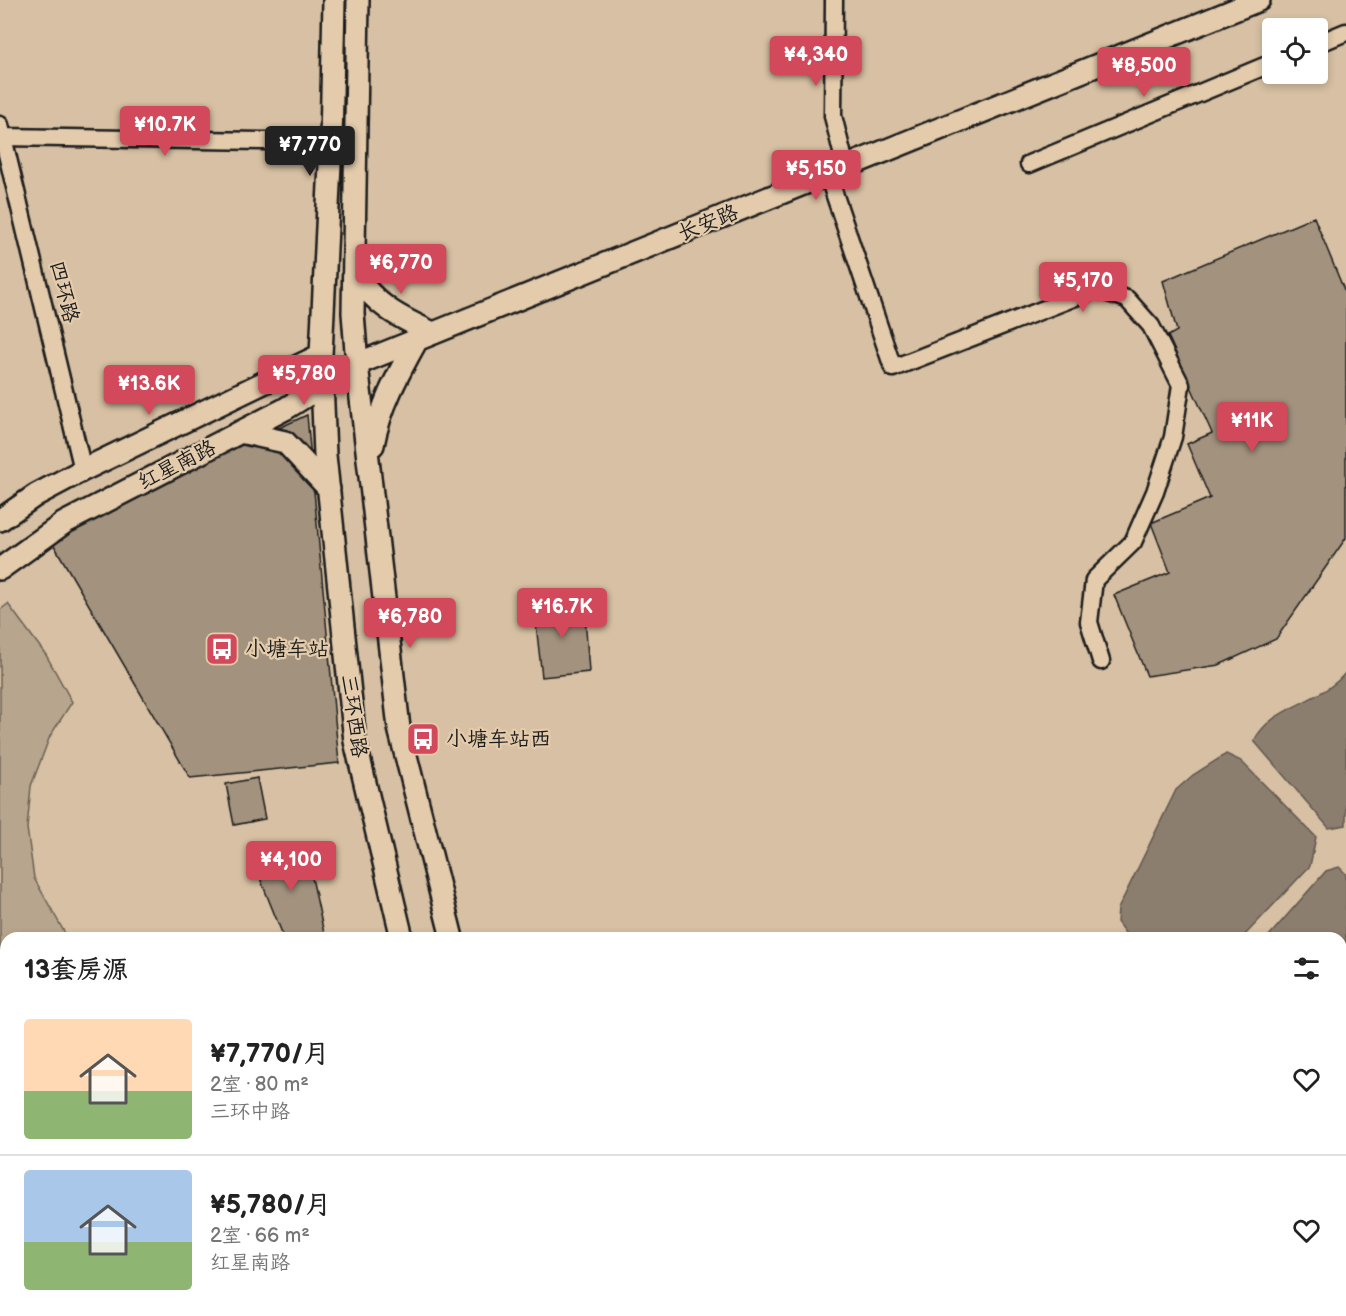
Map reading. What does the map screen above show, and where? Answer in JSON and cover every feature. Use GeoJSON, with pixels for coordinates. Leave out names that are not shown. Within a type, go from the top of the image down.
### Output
{"type":"FeatureCollection","features":[{"type":"Feature","properties":{"kind":"main road"},"geometry":{"type":"LineString","coordinates":[[289,369],[316,329],[324,301],[334,0]]}},
{"type":"Feature","properties":{"kind":"main road"},"geometry":{"type":"LineString","coordinates":[[358,0],[353,313],[357,364],[399,728],[450,932]]}},
{"type":"Feature","properties":{"kind":"main road","name":"长安路"},"geometry":{"type":"LineString","coordinates":[[357,364],[1259,0]]}},
{"type":"Feature","properties":{"kind":"main road"},"geometry":{"type":"LineString","coordinates":[[354,273],[376,302],[425,337],[396,377],[377,423],[369,464]]}},
{"type":"Feature","properties":{"kind":"main road","name":"三环西路"},"geometry":{"type":"LineString","coordinates":[[324,301],[321,355],[325,455],[355,741],[401,932]]}},
{"type":"Feature","properties":{"kind":"main road"},"geometry":{"type":"LineString","coordinates":[[321,355],[357,364]]}},
{"type":"Feature","properties":{"kind":"main road","name":"红星南路"},"geometry":{"type":"LineString","coordinates":[[0,520],[36,495],[83,470],[321,355]]}},
{"type":"Feature","properties":{"kind":"main road","name":"红星南路"},"geometry":{"type":"LineString","coordinates":[[0,569],[64,523],[240,432],[357,364]]}},
{"type":"Feature","properties":{"kind":"main road"},"geometry":{"type":"LineString","coordinates":[[240,432],[285,442],[329,489]]}},
{"type":"Feature","properties":{"kind":"street"},"geometry":{"type":"LineString","coordinates":[[834,0],[833,116],[837,172],[893,368],[1096,290],[1127,299],[1151,326],[1181,385],[1173,437],[1155,492],[1133,542],[1094,579],[1089,622],[1101,661]]}},
{"type":"Feature","properties":{"kind":"street"},"geometry":{"type":"LineString","coordinates":[[1328,39],[1346,32]]}},
{"type":"Feature","properties":{"kind":"street"},"geometry":{"type":"LineString","coordinates":[[1029,164],[1262,67]]}},
{"type":"Feature","properties":{"kind":"street"},"geometry":{"type":"LineString","coordinates":[[1,133],[331,142]]}},
{"type":"Feature","properties":{"kind":"street","name":"四环路"},"geometry":{"type":"LineString","coordinates":[[1,133],[83,470]]}},
{"type":"Feature","properties":{"kind":"shaded area"},"geometry":{"type":"Polygon","coordinates":[[[8,604],[46,655],[72,702],[50,736],[31,786],[27,828],[34,878],[64,932],[0,932],[0,610],[8,604]]]}},
{"type":"Feature","properties":{"kind":"shaded area"},"geometry":{"type":"Polygon","coordinates":[[[1346,672],[1346,825],[1329,828],[1254,741],[1272,720],[1324,691],[1346,672]]]}},
{"type":"Feature","properties":{"kind":"shaded area"},"geometry":{"type":"Polygon","coordinates":[[[1226,754],[1241,761],[1316,837],[1310,866],[1248,932],[1124,932],[1117,922],[1118,909],[1176,790],[1193,775],[1226,754]]]}},
{"type":"Feature","properties":{"kind":"shaded area"},"geometry":{"type":"Polygon","coordinates":[[[1339,867],[1346,874],[1346,932],[1272,932],[1326,871],[1339,867]]]}},
{"type":"Feature","properties":{"kind":"building"},"geometry":{"type":"Polygon","coordinates":[[[1314,217],[1346,295],[1346,538],[1276,639],[1219,665],[1147,676],[1114,595],[1170,572],[1151,523],[1210,498],[1187,444],[1212,433],[1168,336],[1177,331],[1163,281],[1314,217]]]}},
{"type":"Feature","properties":{"kind":"building","name":"小塘车站"},"geometry":{"type":"Polygon","coordinates":[[[307,415],[339,763],[190,778],[48,535],[307,415]]]}},
{"type":"Feature","properties":{"kind":"building"},"geometry":{"type":"Polygon","coordinates":[[[584,601],[589,672],[542,677],[534,607],[584,601]]]}},
{"type":"Feature","properties":{"kind":"building"},"geometry":{"type":"Polygon","coordinates":[[[257,778],[265,819],[234,825],[226,784],[257,778]]]}},
{"type":"Feature","properties":{"kind":"building"},"geometry":{"type":"Polygon","coordinates":[[[305,845],[324,932],[282,932],[252,858],[305,845]]]}},
{"type":"Feature","properties":{"kind":"place","name":"小塘车站"},"geometry":{"type":"Point","coordinates":[222,649]}},
{"type":"Feature","properties":{"kind":"place","name":"小塘车站西"},"geometry":{"type":"Point","coordinates":[423,739]}}]}
